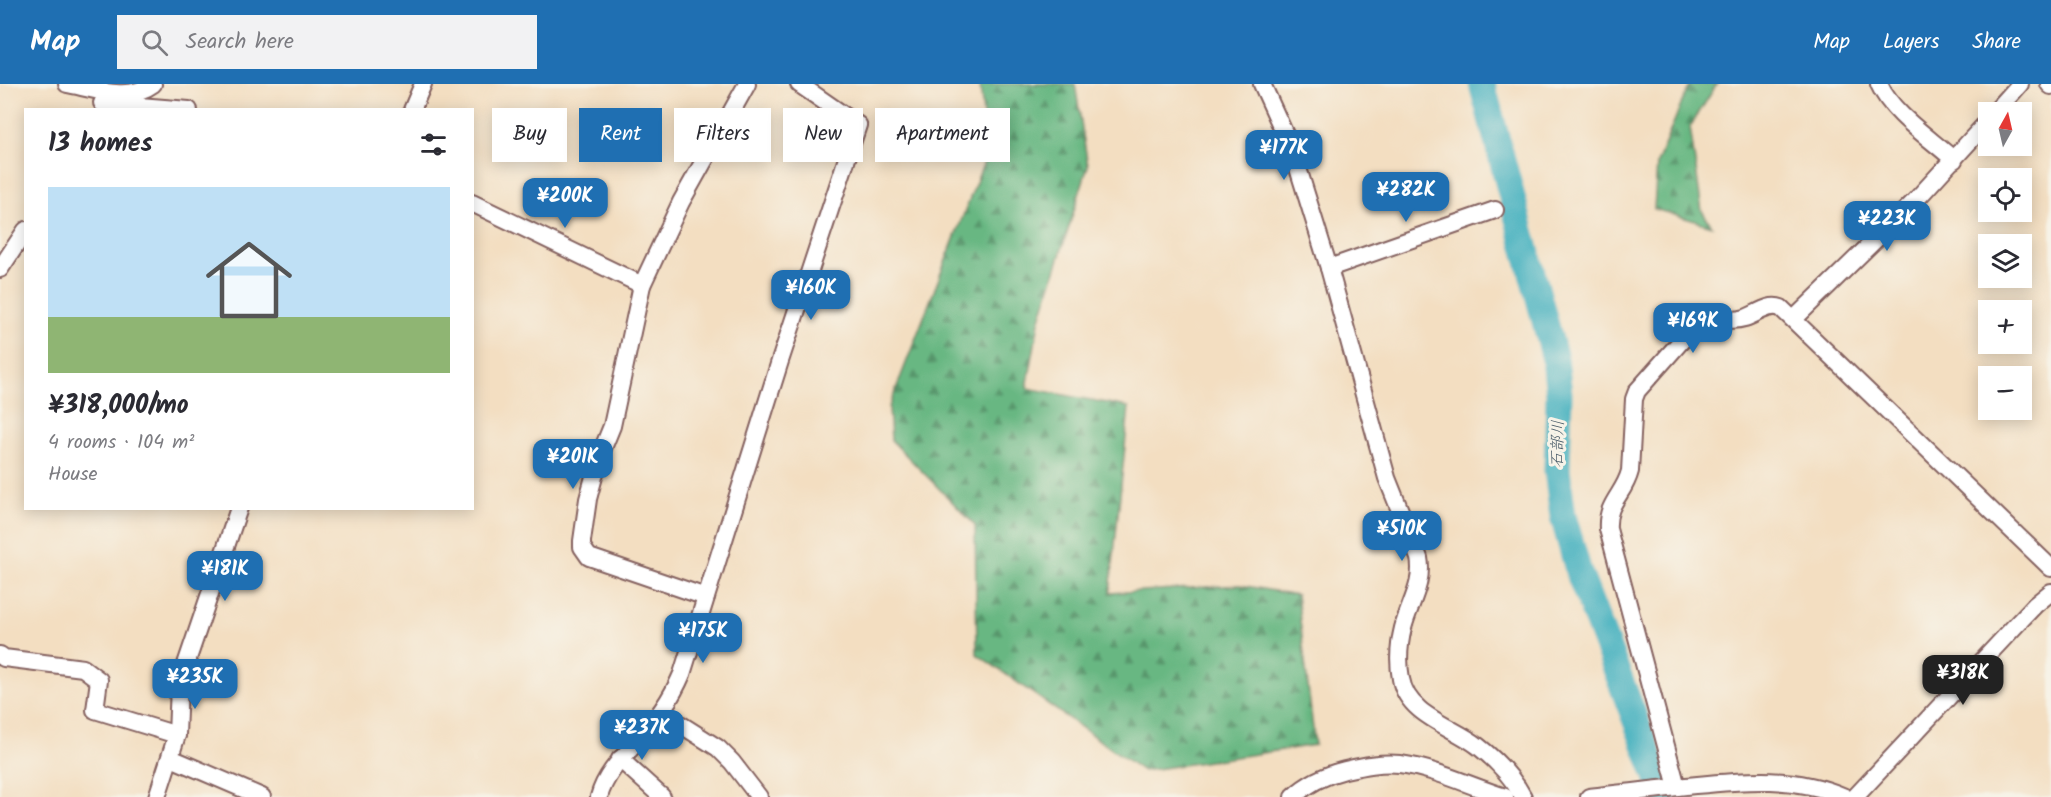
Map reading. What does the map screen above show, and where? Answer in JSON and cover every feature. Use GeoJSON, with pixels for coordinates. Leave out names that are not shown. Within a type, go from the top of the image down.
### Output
{"type":"FeatureCollection","features":[{"type":"Feature","properties":{"kind":"street"},"geometry":{"type":"LineString","coordinates":[[67,84],[119,94],[143,92],[153,84]]}},
{"type":"Feature","properties":{"kind":"street"},"geometry":{"type":"LineString","coordinates":[[413,108],[423,84]]}},
{"type":"Feature","properties":{"kind":"street"},"geometry":{"type":"LineString","coordinates":[[706,597],[597,561],[589,557],[582,548],[588,499],[599,458],[612,426],[642,285],[681,202],[747,84]]}},
{"type":"Feature","properties":{"kind":"street"},"geometry":{"type":"LineString","coordinates":[[599,797],[608,775],[661,712],[675,691],[682,674],[858,125],[799,84]]}},
{"type":"Feature","properties":{"kind":"street"},"geometry":{"type":"LineString","coordinates":[[1262,84],[1293,152],[1329,268],[1387,478],[1415,545],[1421,568],[1416,593],[1403,627],[1399,666],[1404,691],[1409,701],[1419,710],[1476,744],[1492,758],[1507,773],[1523,797]]}},
{"type":"Feature","properties":{"kind":"street"},"geometry":{"type":"LineString","coordinates":[[1879,84],[1896,109],[1954,160]]}},
{"type":"Feature","properties":{"kind":"street"},"geometry":{"type":"LineString","coordinates":[[2004,102],[2020,84]]}},
{"type":"Feature","properties":{"kind":"street"},"geometry":{"type":"LineString","coordinates":[[100,106],[119,94]]}},
{"type":"Feature","properties":{"kind":"street"},"geometry":{"type":"LineString","coordinates":[[100,106],[144,108]]}},
{"type":"Feature","properties":{"kind":"street"},"geometry":{"type":"LineString","coordinates":[[1794,319],[1915,201],[1978,133]]}},
{"type":"Feature","properties":{"kind":"street"},"geometry":{"type":"LineString","coordinates":[[474,204],[642,285]]}},
{"type":"Feature","properties":{"kind":"street"},"geometry":{"type":"LineString","coordinates":[[1329,268],[1495,210]]}},
{"type":"Feature","properties":{"kind":"street"},"geometry":{"type":"LineString","coordinates":[[0,269],[24,233]]}},
{"type":"Feature","properties":{"kind":"street"},"geometry":{"type":"LineString","coordinates":[[1677,788],[1608,529],[1608,514],[1628,481],[1634,399],[1643,383],[1701,322],[1717,318],[1745,318],[1777,306],[1794,319],[2051,568]]}},
{"type":"Feature","properties":{"kind":"street"},"geometry":{"type":"LineString","coordinates":[[157,797],[177,735],[179,685],[238,510]]}},
{"type":"Feature","properties":{"kind":"street"},"geometry":{"type":"LineString","coordinates":[[1855,797],[2035,605],[2051,592]]}},
{"type":"Feature","properties":{"kind":"street"},"geometry":{"type":"LineString","coordinates":[[0,655],[4,658],[83,668],[99,680],[95,710],[177,735]]}},
{"type":"Feature","properties":{"kind":"street"},"geometry":{"type":"LineString","coordinates":[[661,712],[718,748],[759,797]]}},
{"type":"Feature","properties":{"kind":"street"},"geometry":{"type":"LineString","coordinates":[[171,758],[262,797]]}},
{"type":"Feature","properties":{"kind":"street"},"geometry":{"type":"LineString","coordinates":[[621,759],[662,797]]}},
{"type":"Feature","properties":{"kind":"street"},"geometry":{"type":"LineString","coordinates":[[1293,797],[1305,786],[1334,773],[1368,764],[1398,764],[1431,771],[1504,797]]}},
{"type":"Feature","properties":{"kind":"street"},"geometry":{"type":"LineString","coordinates":[[1589,797],[1746,780],[1783,781],[1816,786],[1845,797]]}},
{"type":"Feature","properties":{"kind":"green space"},"geometry":{"type":"Polygon","coordinates":[[[980,84],[1075,84],[1088,166],[1039,322],[1027,388],[1129,407],[1110,593],[1240,585],[1297,595],[1315,745],[1143,771],[977,654],[975,525],[891,440],[889,407],[984,162],[1010,162],[1010,108],[982,108],[980,84]]]}},
{"type":"Feature","properties":{"kind":"green space"},"geometry":{"type":"Polygon","coordinates":[[[1691,84],[1717,84],[1690,127],[1702,211],[1712,226],[1654,209],[1657,163],[1691,84]]]}},
{"type":"Feature","properties":{"kind":"waterway","name":"石部川"},"geometry":{"type":"LineString","coordinates":[[1482,84],[1555,359],[1559,394],[1557,470],[1563,516],[1579,573],[1657,776],[1662,797]]}}]}
